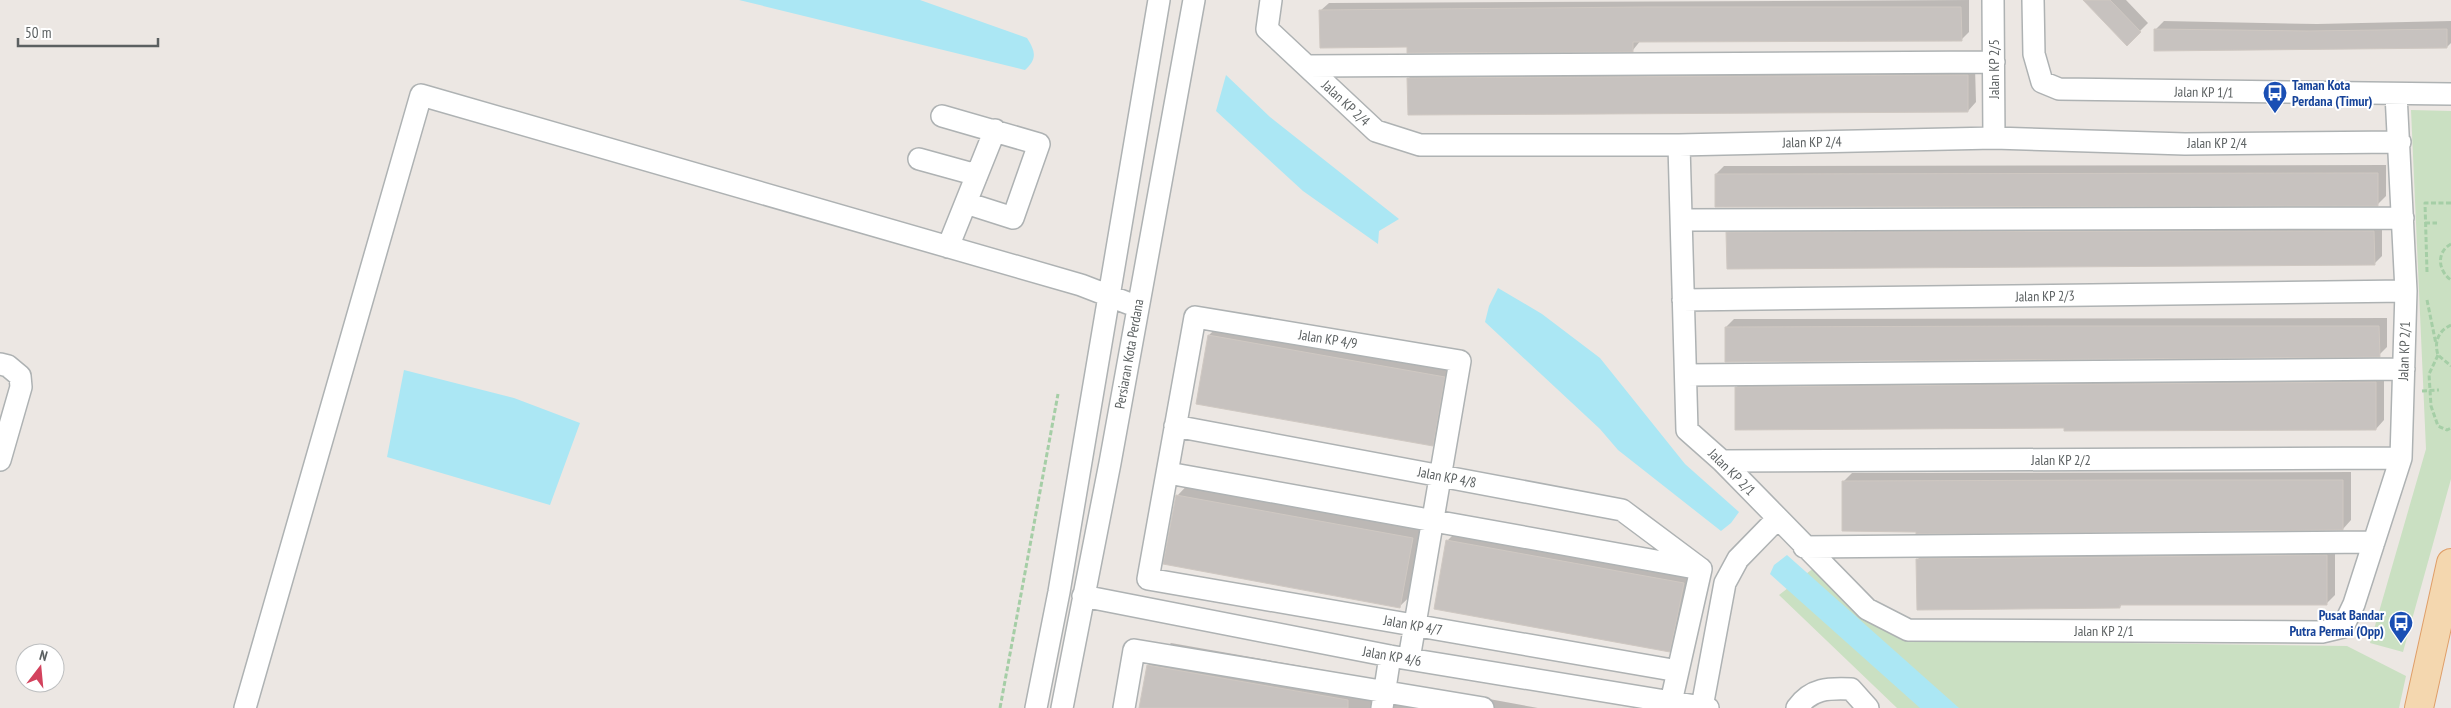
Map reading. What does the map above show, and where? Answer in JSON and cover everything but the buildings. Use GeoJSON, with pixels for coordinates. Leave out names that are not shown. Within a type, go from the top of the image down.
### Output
{"type":"FeatureCollection","features":[{"type":"Feature","properties":{"kind":"main road"},"geometry":{"type":"LineString","coordinates":[[2419,708],[2451,564]]}},
{"type":"Feature","properties":{"kind":"street","name":"Persiaran Kota Perdana"},"geometry":{"type":"LineString","coordinates":[[1036,708],[1059,592],[1159,0]]}},
{"type":"Feature","properties":{"kind":"street","name":"Persiaran Kota Perdana"},"geometry":{"type":"LineString","coordinates":[[1062,708],[1110,463],[1194,0]]}},
{"type":"Feature","properties":{"kind":"street","name":"Jalan KP 2/4"},"geometry":{"type":"LineString","coordinates":[[1271,0],[1267,28],[1376,131],[1420,145],[1679,145],[1994,138],[2185,144],[2400,142]]}},
{"type":"Feature","properties":{"kind":"street","name":"Jalan KP 2/5"},"geometry":{"type":"LineString","coordinates":[[1994,0],[1994,138]]}},
{"type":"Feature","properties":{"kind":"street","name":"Jalan KP 1/1"},"geometry":{"type":"LineString","coordinates":[[2033,0],[2034,54],[2036,63],[2042,82],[2059,90],[2451,94]]}},
{"type":"Feature","properties":{"kind":"street"},"geometry":{"type":"LineString","coordinates":[[1307,66],[1994,62]]}},
{"type":"Feature","properties":{"kind":"street","name":"Jalan KP 2/1"},"geometry":{"type":"LineString","coordinates":[[1679,145],[1687,430],[1722,461],[1867,610],[1908,630],[2322,632],[2343,627],[2354,604],[2401,458],[2406,292],[2400,142],[2396,94]]}},
{"type":"Feature","properties":{"kind":"street"},"geometry":{"type":"LineString","coordinates":[[245,708],[422,95],[1081,285],[1138,307]]}},
{"type":"Feature","properties":{"kind":"street"},"geometry":{"type":"LineString","coordinates":[[942,116],[1039,144],[1012,218],[966,203]]}},
{"type":"Feature","properties":{"kind":"street"},"geometry":{"type":"LineString","coordinates":[[948,247],[995,130]]}},
{"type":"Feature","properties":{"kind":"street"},"geometry":{"type":"LineString","coordinates":[[920,159],[977,175]]}},
{"type":"Feature","properties":{"kind":"street"},"geometry":{"type":"LineString","coordinates":[[1682,220],[2403,218]]}},
{"type":"Feature","properties":{"kind":"street","name":"Jalan KP 2/3"},"geometry":{"type":"LineString","coordinates":[[1683,300],[2406,292]]}},
{"type":"Feature","properties":{"kind":"street","name":"Jalan KP 4/9"},"geometry":{"type":"LineString","coordinates":[[1175,426],[1195,317],[1460,361],[1441,476]]}},
{"type":"Feature","properties":{"kind":"street"},"geometry":{"type":"LineString","coordinates":[[0,364],[8,366],[20,376],[21,387],[0,460]]}},
{"type":"Feature","properties":{"kind":"street"},"geometry":{"type":"LineString","coordinates":[[1686,375],[2404,369]]}},
{"type":"Feature","properties":{"kind":"street"},"geometry":{"type":"LineString","coordinates":[[1175,426],[1168,473],[1700,568],[1671,702]]}},
{"type":"Feature","properties":{"kind":"street","name":"Jalan KP 4/8"},"geometry":{"type":"LineString","coordinates":[[1175,426],[1622,510],[1700,568]]}},
{"type":"Feature","properties":{"kind":"street","name":"Jalan KP 2/2"},"geometry":{"type":"LineString","coordinates":[[1722,461],[2401,458]]}},
{"type":"Feature","properties":{"kind":"street","name":"Jalan KP 4/7"},"geometry":{"type":"LineString","coordinates":[[1168,473],[1148,579],[1678,671]]}},
{"type":"Feature","properties":{"kind":"street"},"geometry":{"type":"LineString","coordinates":[[1383,700],[1415,625],[1441,476]]}},
{"type":"Feature","properties":{"kind":"street"},"geometry":{"type":"LineString","coordinates":[[1705,707],[1725,583],[1738,559],[1777,519]]}},
{"type":"Feature","properties":{"kind":"street"},"geometry":{"type":"LineString","coordinates":[[1804,546],[2374,542]]}},
{"type":"Feature","properties":{"kind":"street","name":"Jalan KP 4/6"},"geometry":{"type":"LineString","coordinates":[[1083,596],[1636,702],[1671,702],[1705,707]]}},
{"type":"Feature","properties":{"kind":"street"},"geometry":{"type":"LineString","coordinates":[[1124,708],[1134,650],[1383,700],[1483,708]]}},
{"type":"Feature","properties":{"kind":"street"},"geometry":{"type":"LineString","coordinates":[[1797,708],[1804,698],[1827,688],[1851,689],[1868,708]]}},
{"type":"Feature","properties":{"kind":"path"},"geometry":{"type":"LineString","coordinates":[[2427,280],[2425,203],[2451,203]]}},
{"type":"Feature","properties":{"kind":"path"},"geometry":{"type":"LineString","coordinates":[[2451,244],[2443,251],[2440,265],[2442,271],[2451,280]]}},
{"type":"Feature","properties":{"kind":"path"},"geometry":{"type":"LineString","coordinates":[[2427,290],[2428,309],[2438,355],[2429,374],[2431,406],[2438,426],[2447,430],[2451,428]]}},
{"type":"Feature","properties":{"kind":"path"},"geometry":{"type":"LineString","coordinates":[[2436,344],[2441,332],[2451,325]]}},
{"type":"Feature","properties":{"kind":"path"},"geometry":{"type":"LineString","coordinates":[[2438,355],[2451,366]]}},
{"type":"Feature","properties":{"kind":"path"},"geometry":{"type":"LineString","coordinates":[[1000,708],[1058,394]]}},
{"type":"Feature","properties":{"kind":"green space"},"geometry":{"type":"Polygon","coordinates":[[[2411,110],[2451,111],[2451,479],[2403,652],[2370,643],[2426,449],[2411,110]]]}},
{"type":"Feature","properties":{"kind":"green space"},"geometry":{"type":"Polygon","coordinates":[[[1815,567],[1901,640],[2347,646],[2406,676],[2399,708],[1897,708],[1779,595],[1815,567]]]}},
{"type":"Feature","properties":{"kind":"water"},"geometry":{"type":"Polygon","coordinates":[[[739,0],[920,0],[1027,38],[1034,55],[1032,62],[1025,70],[739,0]]]}},
{"type":"Feature","properties":{"kind":"water"},"geometry":{"type":"Polygon","coordinates":[[[1226,75],[1270,117],[1399,219],[1379,231],[1378,244],[1303,191],[1216,111],[1226,75]]]}},
{"type":"Feature","properties":{"kind":"water"},"geometry":{"type":"Polygon","coordinates":[[[1498,288],[1542,314],[1600,358],[1685,464],[1739,512],[1731,523],[1721,531],[1618,450],[1600,429],[1485,322],[1489,306],[1498,288]]]}},
{"type":"Feature","properties":{"kind":"water"},"geometry":{"type":"Polygon","coordinates":[[[404,370],[514,398],[580,423],[550,505],[387,457],[404,370]]]}},
{"type":"Feature","properties":{"kind":"water"},"geometry":{"type":"Polygon","coordinates":[[[1787,555],[1959,708],[1920,708],[1770,574],[1774,565],[1787,555]]]}},
{"type":"Feature","properties":{"kind":"place","name":"Taman Kota Perdana (Timur)"},"geometry":{"type":"Point","coordinates":[2275,114]}},
{"type":"Feature","properties":{"kind":"place","name":"Pusat Bandar Putra Permai (Opp)"},"geometry":{"type":"Point","coordinates":[2401,644]}}]}
